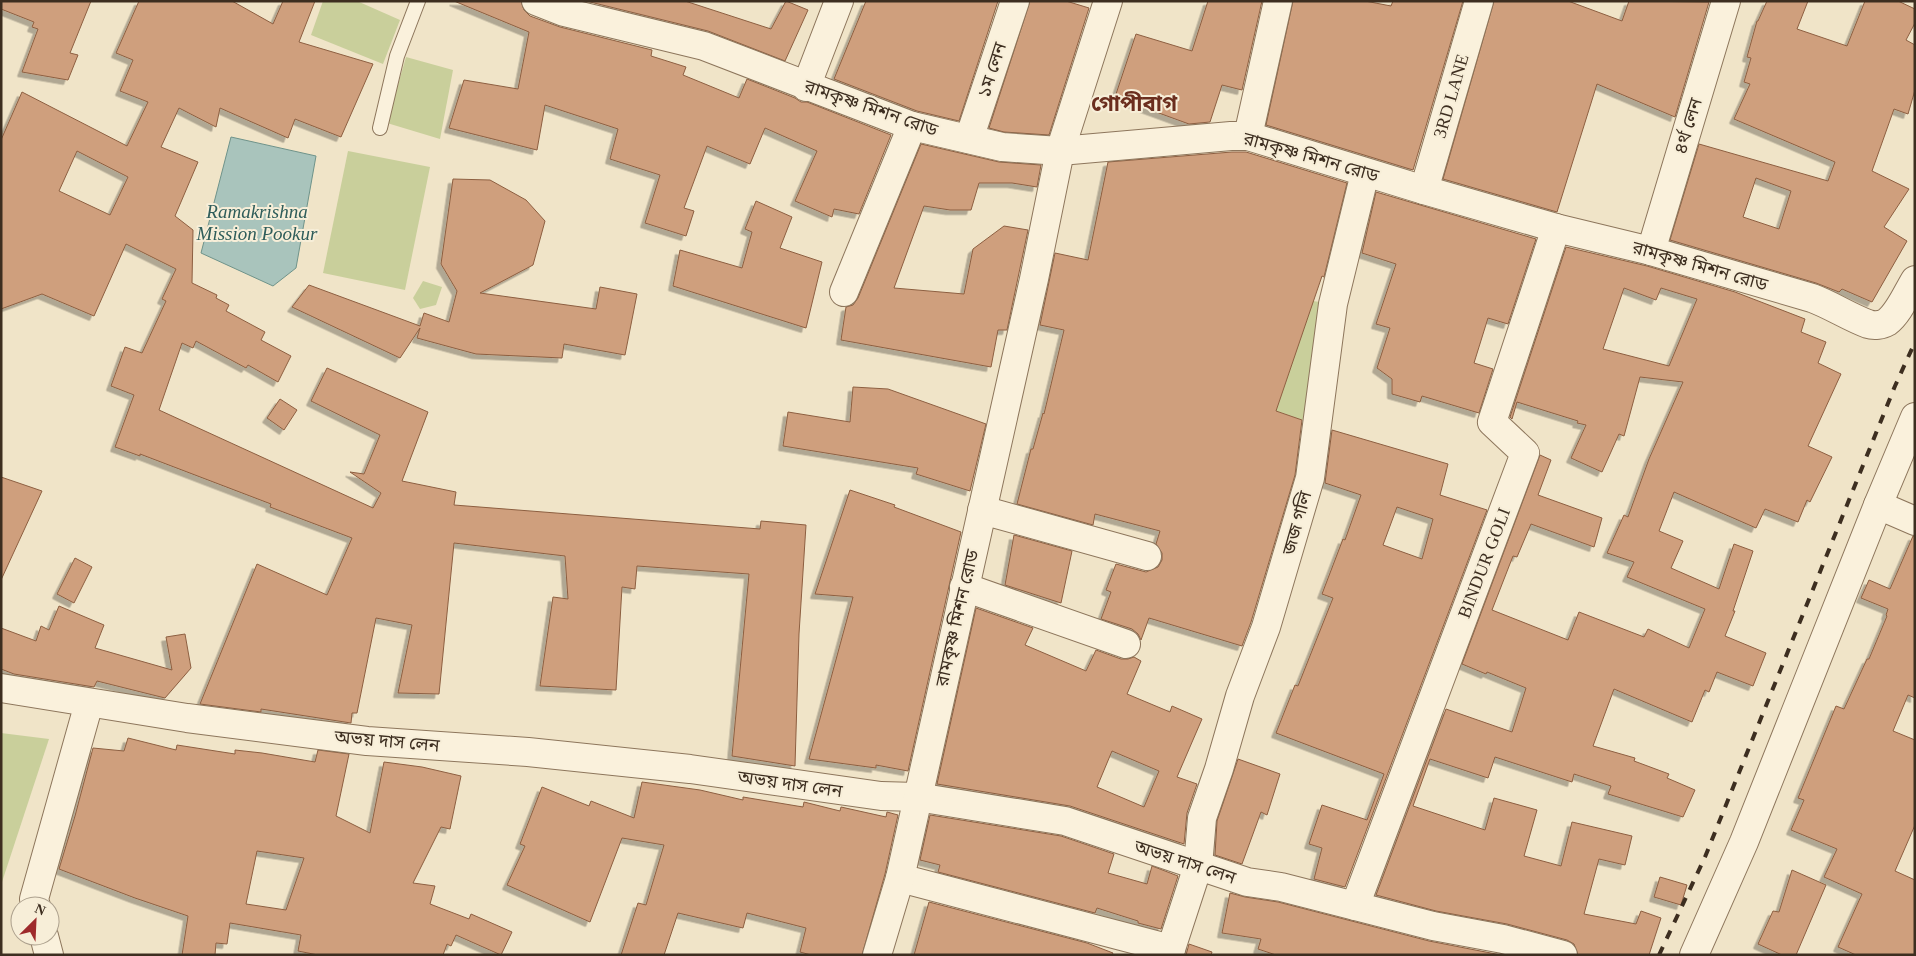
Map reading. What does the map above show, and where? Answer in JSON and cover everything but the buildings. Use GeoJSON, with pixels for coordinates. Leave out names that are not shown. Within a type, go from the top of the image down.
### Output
{"type":"FeatureCollection","features":[{"type":"Feature","properties":{"kind":"street","name":"রামকৃষ্ণ মিশন রোড"},"geometry":{"type":"LineString","coordinates":[[536,1],[564,12],[704,46],[806,87],[912,126],[1005,148],[1060,151],[1248,136],[1365,173],[1556,228],[1651,251],[1812,298],[1868,324],[1876,325],[1887,322],[1898,309],[1915,280]]}},
{"type":"Feature","properties":{"kind":"street"},"geometry":{"type":"LineString","coordinates":[[806,87],[839,1]]}},
{"type":"Feature","properties":{"kind":"street","name":"১ম লেন"},"geometry":{"type":"LineString","coordinates":[[970,139],[1015,1]]}},
{"type":"Feature","properties":{"kind":"street","name":"রামকৃষ্ণ মিশন রোড"},"geometry":{"type":"LineString","coordinates":[[877,955],[900,878],[1034,279],[1060,151],[1108,1]]}},
{"type":"Feature","properties":{"kind":"street"},"geometry":{"type":"LineString","coordinates":[[1248,136],[1278,1]]}},
{"type":"Feature","properties":{"kind":"street","name":"3RD LANE"},"geometry":{"type":"LineString","coordinates":[[1424,190],[1479,1]]}},
{"type":"Feature","properties":{"kind":"street","name":"৪র্থ লেন"},"geometry":{"type":"LineString","coordinates":[[1651,251],[1726,1]]}},
{"type":"Feature","properties":{"kind":"street"},"geometry":{"type":"LineString","coordinates":[[844,292],[912,126]]}},
{"type":"Feature","properties":{"kind":"street","name":"জজ গলি"},"geometry":{"type":"LineString","coordinates":[[1170,952],[1198,866],[1202,818],[1219,769],[1240,696],[1266,627],[1310,478],[1333,304],[1365,173]]}},
{"type":"Feature","properties":{"kind":"street","name":"BINDUR GOLI"},"geometry":{"type":"LineString","coordinates":[[1355,906],[1525,454],[1492,422],[1556,228]]}},
{"type":"Feature","properties":{"kind":"street"},"geometry":{"type":"LineString","coordinates":[[1694,955],[1744,842],[1915,417]]}},
{"type":"Feature","properties":{"kind":"street"},"geometry":{"type":"LineString","coordinates":[[1878,505],[1915,521]]}},
{"type":"Feature","properties":{"kind":"street"},"geometry":{"type":"LineString","coordinates":[[982,510],[1147,556]]}},
{"type":"Feature","properties":{"kind":"street"},"geometry":{"type":"LineString","coordinates":[[964,587],[1126,644]]}},
{"type":"Feature","properties":{"kind":"street","name":"অভয় দাস লেন"},"geometry":{"type":"LineString","coordinates":[[1,688],[187,718],[367,741],[528,752],[690,770],[880,796],[917,797],[1065,821],[1247,882],[1281,887],[1432,926],[1503,939],[1563,955]]}},
{"type":"Feature","properties":{"kind":"street"},"geometry":{"type":"LineString","coordinates":[[35,896],[89,702]]}},
{"type":"Feature","properties":{"kind":"street"},"geometry":{"type":"LineString","coordinates":[[900,878],[1170,952]]}},
{"type":"Feature","properties":{"kind":"lane"},"geometry":{"type":"LineString","coordinates":[[380,128],[397,56],[418,1]]}},
{"type":"Feature","properties":{"kind":"green space"},"geometry":{"type":"Polygon","coordinates":[[[323,1],[357,1],[400,20],[383,64],[311,35],[323,1]]]}},
{"type":"Feature","properties":{"kind":"green space"},"geometry":{"type":"Polygon","coordinates":[[[406,57],[453,70],[440,139],[387,123],[406,57]]]}},
{"type":"Feature","properties":{"kind":"green space"},"geometry":{"type":"Polygon","coordinates":[[[348,151],[430,167],[405,290],[323,273],[348,151]]]}},
{"type":"Feature","properties":{"kind":"green space"},"geometry":{"type":"Polygon","coordinates":[[[423,281],[442,287],[436,305],[420,309],[413,298],[423,281]]]}},
{"type":"Feature","properties":{"kind":"green space"},"geometry":{"type":"Polygon","coordinates":[[[1313,301],[1333,304],[1317,425],[1276,411],[1313,301]]]}},
{"type":"Feature","properties":{"kind":"green space"},"geometry":{"type":"Polygon","coordinates":[[[1,733],[49,739],[1,885],[1,733]]]}},
{"type":"Feature","properties":{"kind":"water","name":"Ramakrishna Mission Pookur"},"geometry":{"type":"Polygon","coordinates":[[[231,137],[316,156],[296,268],[273,286],[201,253],[231,137]]]}},
{"type":"Feature","properties":{"kind":"railway"},"geometry":{"type":"LineString","coordinates":[[1659,955],[1705,857],[1895,386],[1915,342]]}},
{"type":"Feature","properties":{"kind":"district","name":"গোপীবাগ"},"geometry":{"type":"Point","coordinates":[1134,103]}}]}
